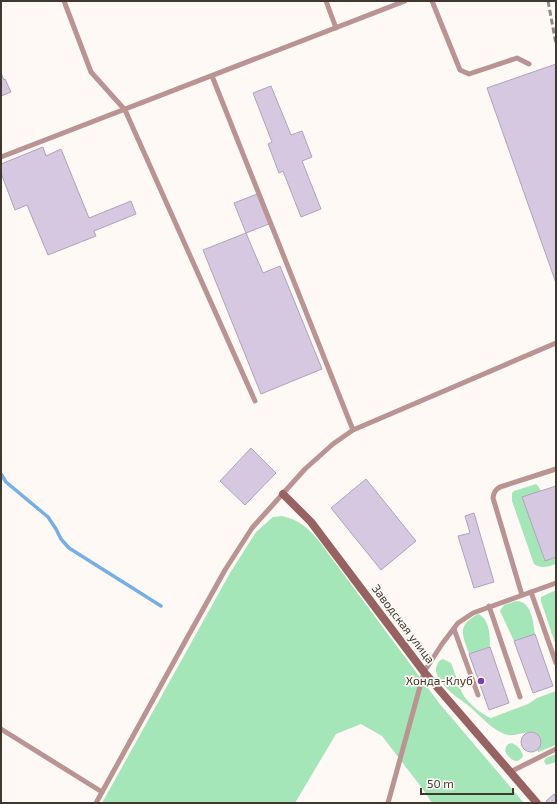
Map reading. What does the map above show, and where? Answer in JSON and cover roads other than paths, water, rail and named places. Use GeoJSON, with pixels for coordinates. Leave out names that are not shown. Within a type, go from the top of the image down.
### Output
{"type":"FeatureCollection","features":[{"type":"Feature","properties":{"kind":"street","name":"Заводская улица"},"geometry":{"type":"LineString","coordinates":[[283,494],[311,522],[424,672],[537,803]]}},
{"type":"Feature","properties":{"kind":"lane"},"geometry":{"type":"LineString","coordinates":[[64,1],[91,72],[125,110],[255,401]]}},
{"type":"Feature","properties":{"kind":"lane"},"geometry":{"type":"LineString","coordinates":[[326,1],[336,28]]}},
{"type":"Feature","properties":{"kind":"lane"},"geometry":{"type":"LineString","coordinates":[[1,158],[405,1]]}},
{"type":"Feature","properties":{"kind":"lane"},"geometry":{"type":"LineString","coordinates":[[432,1],[460,70],[469,74],[517,58],[528,64]]}},
{"type":"Feature","properties":{"kind":"lane"},"geometry":{"type":"LineString","coordinates":[[212,76],[353,430]]}},
{"type":"Feature","properties":{"kind":"lane"},"geometry":{"type":"LineString","coordinates":[[96,803],[225,570],[252,528],[305,468],[332,444],[353,430],[556,343]]}},
{"type":"Feature","properties":{"kind":"lane"},"geometry":{"type":"LineString","coordinates":[[522,595],[492,498],[495,490],[500,487],[556,469]]}},
{"type":"Feature","properties":{"kind":"lane"},"geometry":{"type":"LineString","coordinates":[[388,803],[424,672],[432,657],[454,629],[468,616],[489,606],[556,583]]}},
{"type":"Feature","properties":{"kind":"lane"},"geometry":{"type":"LineString","coordinates":[[531,592],[556,663]]}},
{"type":"Feature","properties":{"kind":"lane"},"geometry":{"type":"LineString","coordinates":[[489,606],[520,697]]}},
{"type":"Feature","properties":{"kind":"lane"},"geometry":{"type":"LineString","coordinates":[[454,629],[478,695]]}},
{"type":"Feature","properties":{"kind":"lane"},"geometry":{"type":"LineString","coordinates":[[1,729],[102,792]]}},
{"type":"Feature","properties":{"kind":"lane"},"geometry":{"type":"LineString","coordinates":[[510,772],[556,749]]}},
{"type":"Feature","properties":{"kind":"waterway"},"geometry":{"type":"LineString","coordinates":[[1,474],[6,482],[48,517],[61,539],[69,548],[161,606]]}},
{"type":"Feature","properties":{"kind":"railway"},"geometry":{"type":"LineString","coordinates":[[548,1],[556,44]]}},
{"type":"Feature","properties":{"kind":"place","name":"Хонда-Клуб"},"geometry":{"type":"Point","coordinates":[481,681]}}]}
